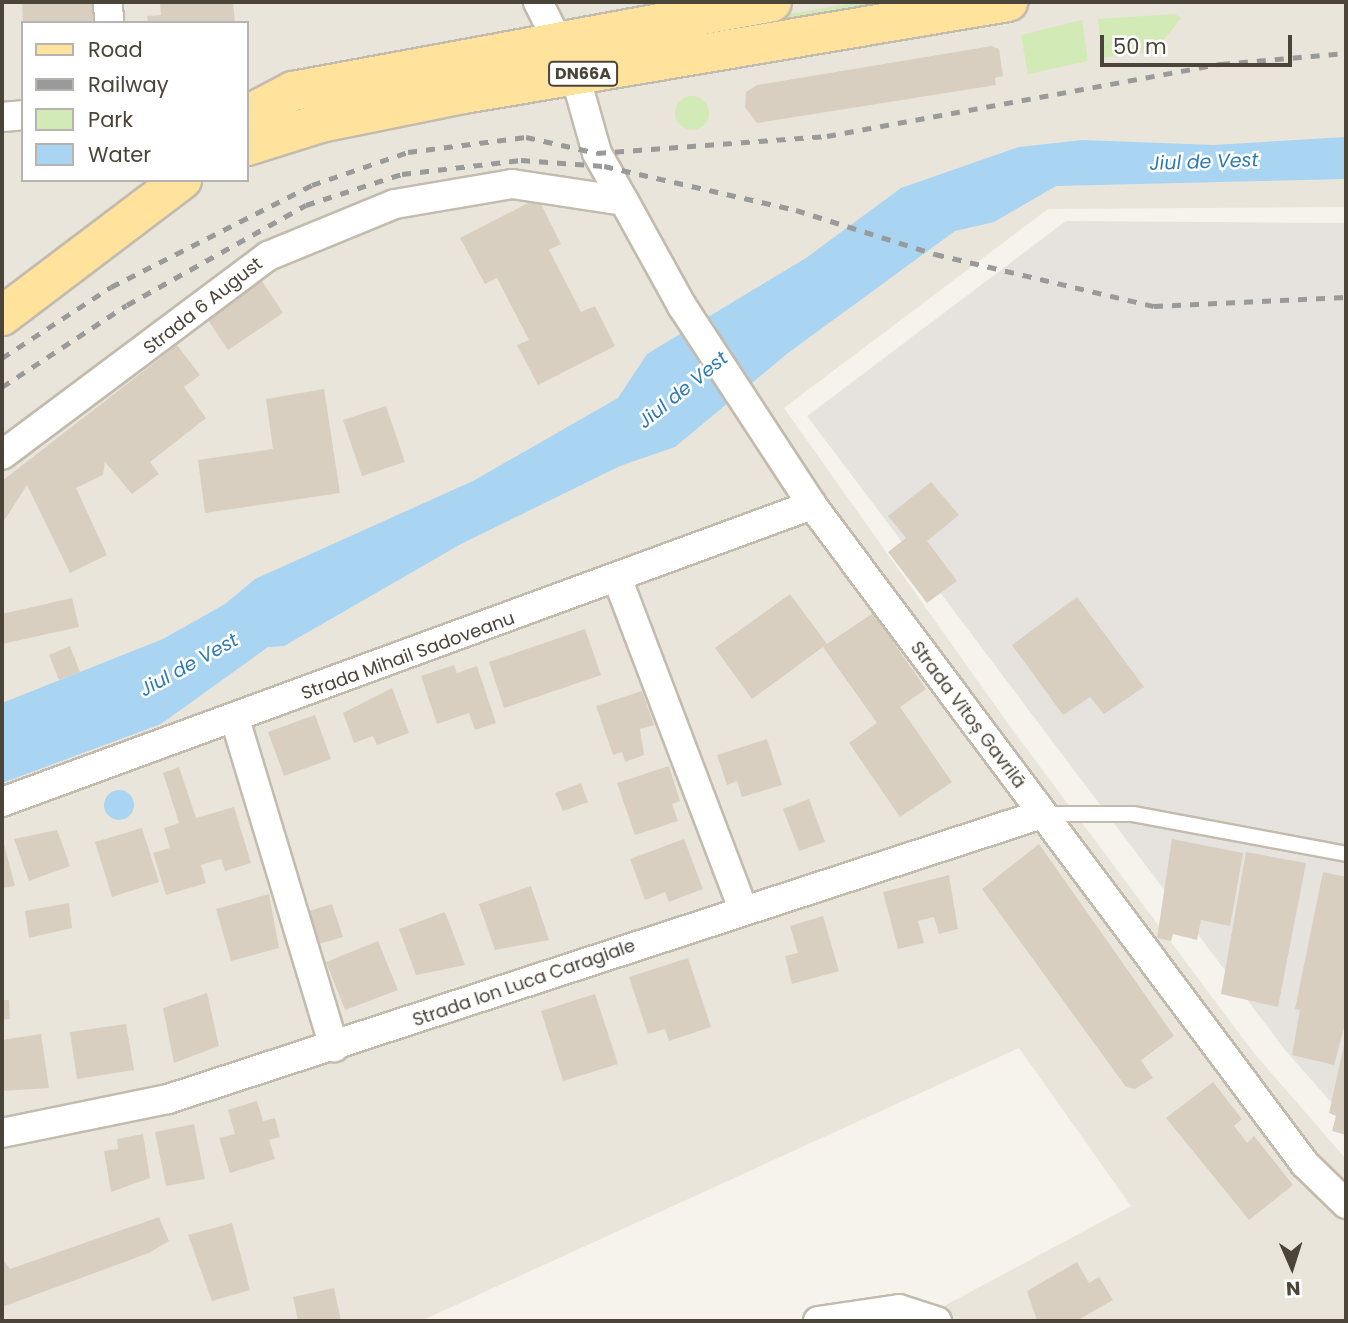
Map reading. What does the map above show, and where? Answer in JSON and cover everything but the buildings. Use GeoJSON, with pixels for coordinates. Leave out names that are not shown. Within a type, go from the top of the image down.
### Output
{"type":"FeatureCollection","features":[{"type":"Feature","properties":{"kind":"main road","name":"DN66A"},"geometry":{"type":"LineString","coordinates":[[248,114],[293,91],[556,39],[772,2]]}},
{"type":"Feature","properties":{"kind":"main road","name":"DN66A"},"geometry":{"type":"LineString","coordinates":[[248,146],[321,123],[575,75],[1008,2]]}},
{"type":"Feature","properties":{"kind":"main road"},"geometry":{"type":"LineString","coordinates":[[2,316],[179,182]]}},
{"type":"Feature","properties":{"kind":"street"},"geometry":{"type":"LineString","coordinates":[[108,2],[109,21]]}},
{"type":"Feature","properties":{"kind":"street"},"geometry":{"type":"LineString","coordinates":[[538,2],[575,75],[597,153],[624,201]]}},
{"type":"Feature","properties":{"kind":"street"},"geometry":{"type":"LineString","coordinates":[[2,117],[21,115]]}},
{"type":"Feature","properties":{"kind":"street","name":"Strada 6 August"},"geometry":{"type":"LineString","coordinates":[[2,455],[268,256],[395,204],[512,184],[624,201]]}},
{"type":"Feature","properties":{"kind":"street","name":"Strada Vitoș Gavrilă"},"geometry":{"type":"LineString","coordinates":[[624,201],[682,306],[812,505],[1042,814],[1170,976],[1305,1164],[1346,1204]]}},
{"type":"Feature","properties":{"kind":"street","name":"Strada Mihail Sadoveanu"},"geometry":{"type":"LineString","coordinates":[[2,802],[618,580],[812,505]]}},
{"type":"Feature","properties":{"kind":"street"},"geometry":{"type":"LineString","coordinates":[[618,580],[743,909]]}},
{"type":"Feature","properties":{"kind":"street"},"geometry":{"type":"LineString","coordinates":[[235,719],[334,1047]]}},
{"type":"Feature","properties":{"kind":"street","name":"Strada Ion Luca Caragiale"},"geometry":{"type":"LineString","coordinates":[[2,1133],[168,1099],[334,1047],[743,909],[1042,814]]}},
{"type":"Feature","properties":{"kind":"street"},"geometry":{"type":"LineString","coordinates":[[818,1321],[899,1309],[937,1321]]}},
{"type":"Feature","properties":{"kind":"lane"},"geometry":{"type":"LineString","coordinates":[[1042,814],[1133,814],[1346,854]]}},
{"type":"Feature","properties":{"kind":"shaded area"},"geometry":{"type":"Polygon","coordinates":[[[2,2],[1346,2],[1346,207],[1048,209],[784,408],[1009,725],[1253,1052],[1346,1159],[1346,1321],[916,1321],[1131,1206],[1019,1048],[421,1321],[2,1321],[2,2]]]}},
{"type":"Feature","properties":{"kind":"shaded area"},"geometry":{"type":"Polygon","coordinates":[[[1066,221],[1346,223],[1346,1119],[1285,1050],[807,416],[1066,221]]]}},
{"type":"Feature","properties":{"kind":"green space"},"geometry":{"type":"Polygon","coordinates":[[[859,2],[917,2],[636,40],[859,2]]]}},
{"type":"Feature","properties":{"kind":"green space"},"geometry":{"type":"Polygon","coordinates":[[[1175,14],[1181,18],[1155,51],[1102,58],[1098,19],[1175,14]]]}},
{"type":"Feature","properties":{"kind":"green space"},"geometry":{"type":"Polygon","coordinates":[[[1082,20],[1088,61],[1028,74],[1021,35],[1082,20]]]}},
{"type":"Feature","properties":{"kind":"green space"},"geometry":{"type":"Polygon","coordinates":[[[692,96],[704,101],[709,113],[704,125],[692,130],[680,125],[675,113],[680,101],[692,96]]]}},
{"type":"Feature","properties":{"kind":"water","name":"Jiul de Vest"},"geometry":{"type":"Polygon","coordinates":[[[1346,137],[1346,179],[1056,186],[994,222],[955,231],[788,353],[675,447],[620,466],[461,544],[284,646],[268,647],[161,724],[2,783],[2,703],[163,639],[225,604],[255,579],[473,481],[618,398],[647,354],[806,258],[901,188],[1019,147],[1082,140],[1214,145],[1346,137]]]}},
{"type":"Feature","properties":{"kind":"water"},"geometry":{"type":"Polygon","coordinates":[[[119,790],[130,794],[134,805],[130,816],[119,820],[108,816],[104,805],[108,794],[119,790]]]}},
{"type":"Feature","properties":{"kind":"railway"},"geometry":{"type":"LineString","coordinates":[[2,358],[111,287],[312,185],[408,152],[526,137],[597,153],[827,136],[1221,64],[1346,53]]}},
{"type":"Feature","properties":{"kind":"railway"},"geometry":{"type":"LineString","coordinates":[[2,387],[127,305],[306,205],[402,174],[521,160],[604,166],[796,210],[935,254],[1154,306],[1346,297]]}}]}
